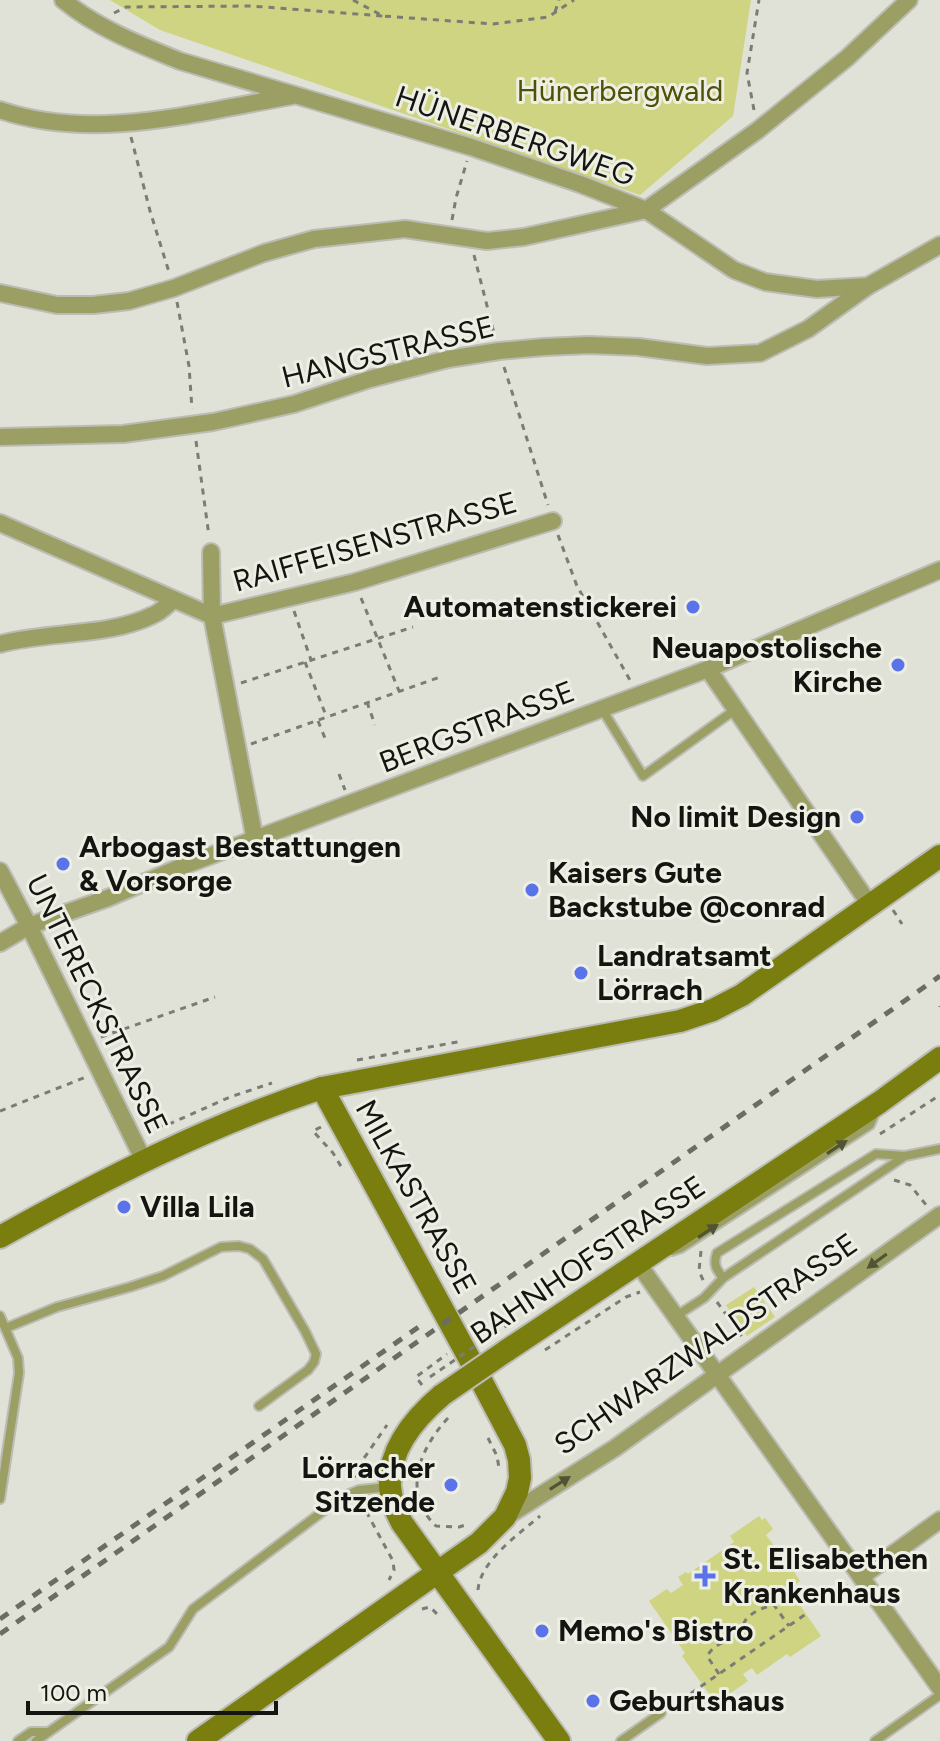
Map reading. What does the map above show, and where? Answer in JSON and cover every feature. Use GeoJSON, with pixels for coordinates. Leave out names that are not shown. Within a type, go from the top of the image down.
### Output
{"type":"FeatureCollection","features":[{"type":"Feature","properties":{"kind":"main road"},"geometry":{"type":"LineString","coordinates":[[0,1237],[144,1161],[267,1106],[322,1088],[680,1021],[713,1010],[742,995],[881,906],[940,856]]}},
{"type":"Feature","properties":{"kind":"main road","name":"BAHNHOFSTRASSE"},"geometry":{"type":"LineString","coordinates":[[390,1487],[391,1470],[402,1441],[437,1392],[500,1342],[637,1262],[880,1102],[940,1058]]}},
{"type":"Feature","properties":{"kind":"main road","name":"MILKASTRASSE"},"geometry":{"type":"LineString","coordinates":[[322,1088],[469,1357],[515,1445],[519,1460],[517,1492],[505,1517],[479,1543],[437,1572]]}},
{"type":"Feature","properties":{"kind":"main road"},"geometry":{"type":"LineString","coordinates":[[390,1487],[402,1523],[559,1741]]}},
{"type":"Feature","properties":{"kind":"main road"},"geometry":{"type":"LineString","coordinates":[[198,1741],[437,1572]]}},
{"type":"Feature","properties":{"kind":"street","name":"HÜNERBERGWEG"},"geometry":{"type":"LineString","coordinates":[[63,0],[137,44],[180,61],[471,147],[646,210],[734,270],[765,282],[817,289],[868,286],[940,245]]}},
{"type":"Feature","properties":{"kind":"street"},"geometry":{"type":"LineString","coordinates":[[0,293],[57,305],[129,301],[174,288],[264,253],[314,239],[405,229],[487,241],[524,237],[646,210],[758,130],[847,58],[909,0]]}},
{"type":"Feature","properties":{"kind":"street"},"geometry":{"type":"LineString","coordinates":[[0,110],[35,120],[95,126],[297,95]]}},
{"type":"Feature","properties":{"kind":"street","name":"HANGSTRASSE"},"geometry":{"type":"LineString","coordinates":[[0,437],[123,434],[193,424],[294,404],[370,379],[448,359],[499,351],[589,345],[638,347],[707,356],[760,353],[808,329],[868,286]]}},
{"type":"Feature","properties":{"kind":"street","name":"RAIFFEISENSTRASSE"},"geometry":{"type":"LineString","coordinates":[[212,616],[355,582],[553,521]]}},
{"type":"Feature","properties":{"kind":"street"},"geometry":{"type":"LineString","coordinates":[[0,523],[212,616]]}},
{"type":"Feature","properties":{"kind":"street"},"geometry":{"type":"LineString","coordinates":[[211,552],[212,616],[255,840]]}},
{"type":"Feature","properties":{"kind":"street","name":"BERGSTRASSE"},"geometry":{"type":"LineString","coordinates":[[0,943],[29,926],[108,898],[183,866],[708,669],[940,570]]}},
{"type":"Feature","properties":{"kind":"street"},"geometry":{"type":"LineString","coordinates":[[0,644],[16,639],[132,623],[156,614],[173,600]]}},
{"type":"Feature","properties":{"kind":"street"},"geometry":{"type":"LineString","coordinates":[[708,669],[881,906]]}},
{"type":"Feature","properties":{"kind":"street","name":"UNTERECKSTRASSE"},"geometry":{"type":"LineString","coordinates":[[0,871],[144,1161]]}},
{"type":"Feature","properties":{"kind":"street","name":"SCHWARZWALDSTRASSE"},"geometry":{"type":"LineString","coordinates":[[505,1517],[615,1448],[940,1215]]}},
{"type":"Feature","properties":{"kind":"street"},"geometry":{"type":"LineString","coordinates":[[637,1262],[940,1688]]}},
{"type":"Feature","properties":{"kind":"street"},"geometry":{"type":"LineString","coordinates":[[861,1577],[940,1520]]}},
{"type":"Feature","properties":{"kind":"lane"},"geometry":{"type":"LineString","coordinates":[[602,709],[643,776],[736,709]]}},
{"type":"Feature","properties":{"kind":"lane"},"geometry":{"type":"LineString","coordinates":[[723,1278],[715,1268],[717,1253],[876,1154],[905,1156],[940,1149]]}},
{"type":"Feature","properties":{"kind":"lane"},"geometry":{"type":"LineString","coordinates":[[675,1317],[704,1298],[723,1278],[905,1156]]}},
{"type":"Feature","properties":{"kind":"lane"},"geometry":{"type":"LineString","coordinates":[[6,1328],[57,1307],[163,1276],[221,1247],[250,1249],[263,1259],[316,1354],[308,1370],[259,1406]]}},
{"type":"Feature","properties":{"kind":"lane"},"geometry":{"type":"LineString","coordinates":[[0,1316],[18,1358],[19,1373],[0,1499]]}},
{"type":"Feature","properties":{"kind":"lane"},"geometry":{"type":"LineString","coordinates":[[36,1741],[169,1647],[193,1609],[342,1497],[359,1490],[390,1487]]}},
{"type":"Feature","properties":{"kind":"lane"},"geometry":{"type":"LineString","coordinates":[[875,1741],[940,1695]]}},
{"type":"Feature","properties":{"kind":"lane"},"geometry":{"type":"LineString","coordinates":[[621,1741],[661,1713]]}},
{"type":"Feature","properties":{"kind":"lane"},"geometry":{"type":"LineString","coordinates":[[18,1741],[31,1732],[46,1736]]}},
{"type":"Feature","properties":{"kind":"lane"},"geometry":{"type":"LineString","coordinates":[[26,1741],[34,1736],[46,1736]]}},
{"type":"Feature","properties":{"kind":"path"},"geometry":{"type":"LineString","coordinates":[[353,0],[383,16]]}},
{"type":"Feature","properties":{"kind":"path"},"geometry":{"type":"LineString","coordinates":[[555,13],[559,0]]}},
{"type":"Feature","properties":{"kind":"path"},"geometry":{"type":"LineString","coordinates":[[97,22],[126,7],[251,6],[493,24],[548,17],[574,0]]}},
{"type":"Feature","properties":{"kind":"path"},"geometry":{"type":"LineString","coordinates":[[758,130],[747,73],[759,0]]}},
{"type":"Feature","properties":{"kind":"path"},"geometry":{"type":"LineString","coordinates":[[128,123],[150,211],[174,288],[189,366],[193,424],[211,552]]}},
{"type":"Feature","properties":{"kind":"path"},"geometry":{"type":"LineString","coordinates":[[449,235],[471,147]]}},
{"type":"Feature","properties":{"kind":"path"},"geometry":{"type":"LineString","coordinates":[[472,246],[499,351],[553,521],[577,586],[638,696]]}},
{"type":"Feature","properties":{"kind":"path"},"geometry":{"type":"LineString","coordinates":[[357,590],[399,691]]}},
{"type":"Feature","properties":{"kind":"path"},"geometry":{"type":"LineString","coordinates":[[296,620],[311,660]]}},
{"type":"Feature","properties":{"kind":"path"},"geometry":{"type":"LineString","coordinates":[[226,688],[413,627]]}},
{"type":"Feature","properties":{"kind":"path"},"geometry":{"type":"LineString","coordinates":[[305,661],[327,718]]}},
{"type":"Feature","properties":{"kind":"path"},"geometry":{"type":"LineString","coordinates":[[237,749],[440,677]]}},
{"type":"Feature","properties":{"kind":"path"},"geometry":{"type":"LineString","coordinates":[[367,702],[375,725]]}},
{"type":"Feature","properties":{"kind":"path"},"geometry":{"type":"LineString","coordinates":[[318,721],[327,743]]}},
{"type":"Feature","properties":{"kind":"path"},"geometry":{"type":"LineString","coordinates":[[881,906],[902,924]]}},
{"type":"Feature","properties":{"kind":"path"},"geometry":{"type":"LineString","coordinates":[[86,1042],[215,997]]}},
{"type":"Feature","properties":{"kind":"path"},"geometry":{"type":"LineString","coordinates":[[0,1111],[101,1071]]}},
{"type":"Feature","properties":{"kind":"path"},"geometry":{"type":"LineString","coordinates":[[540,1353],[626,1297],[654,1286]]}},
{"type":"Feature","properties":{"kind":"path"},"geometry":{"type":"LineString","coordinates":[[437,1392],[500,1342]]}},
{"type":"Feature","properties":{"kind":"path"},"geometry":{"type":"LineString","coordinates":[[437,1392],[416,1377],[447,1354]]}},
{"type":"Feature","properties":{"kind":"path"},"geometry":{"type":"LineString","coordinates":[[437,1392],[436,1431],[417,1474],[418,1498],[436,1526],[459,1527],[473,1522]]}},
{"type":"Feature","properties":{"kind":"path"},"geometry":{"type":"LineString","coordinates":[[497,1456],[500,1477]]}},
{"type":"Feature","properties":{"kind":"path"},"geometry":{"type":"LineString","coordinates":[[478,1590],[485,1568]]}},
{"type":"Feature","properties":{"kind":"path"},"geometry":{"type":"LineString","coordinates":[[719,1674],[707,1656],[715,1646],[741,1631],[746,1619],[758,1610],[774,1605],[789,1626]]}},
{"type":"Feature","properties":{"kind":"path"},"geometry":{"type":"LineString","coordinates":[[417,1610],[430,1607],[439,1616]]}},
{"type":"Feature","properties":{"kind":"path"},"geometry":{"type":"LineString","coordinates":[[661,1713],[806,1614]]}},
{"type":"Feature","properties":{"kind":"green space","name":"Hünerbergwald"},"geometry":{"type":"Polygon","coordinates":[[[110,0],[751,0],[733,116],[640,195],[160,30],[110,0]]]}},
{"type":"Feature","properties":{"kind":"green space"},"geometry":{"type":"Polygon","coordinates":[[[754,1287],[775,1317],[747,1336],[726,1305],[754,1287]]]}},
{"type":"Feature","properties":{"kind":"green space"},"geometry":{"type":"Polygon","coordinates":[[[759,1516],[762,1520],[765,1518],[773,1529],[766,1535],[777,1550],[782,1547],[793,1562],[790,1565],[800,1581],[789,1589],[821,1636],[757,1675],[752,1668],[743,1674],[748,1681],[717,1705],[682,1656],[685,1653],[649,1601],[667,1589],[671,1593],[683,1585],[678,1577],[686,1572],[688,1574],[734,1542],[730,1536],[759,1516]]]}},
{"type":"Feature","properties":{"kind":"railway"},"geometry":{"type":"LineString","coordinates":[[0,1634],[940,976]]}},
{"type":"Feature","properties":{"kind":"railway"},"geometry":{"type":"LineString","coordinates":[[0,1619],[420,1326]]}},
{"type":"Feature","properties":{"kind":"place","name":"Automatenstickerei"},"geometry":{"type":"Point","coordinates":[693,607]}},
{"type":"Feature","properties":{"kind":"place","name":"Neuapostolische Kirche"},"geometry":{"type":"Point","coordinates":[898,665]}},
{"type":"Feature","properties":{"kind":"place","name":"No limit Design"},"geometry":{"type":"Point","coordinates":[857,817]}},
{"type":"Feature","properties":{"kind":"place","name":"Arbogast Bestattungen & Vorsorge"},"geometry":{"type":"Point","coordinates":[63,864]}},
{"type":"Feature","properties":{"kind":"place","name":"Kaisers Gute Backstube @conrad"},"geometry":{"type":"Point","coordinates":[532,890]}},
{"type":"Feature","properties":{"kind":"place","name":"Landratsamt Lörrach"},"geometry":{"type":"Point","coordinates":[581,973]}},
{"type":"Feature","properties":{"kind":"place","name":"Villa Lila"},"geometry":{"type":"Point","coordinates":[124,1207]}},
{"type":"Feature","properties":{"kind":"place","name":"Lörracher Sitzende"},"geometry":{"type":"Point","coordinates":[451,1485]}},
{"type":"Feature","properties":{"kind":"place","name":"St. Elisabethen Krankenhaus"},"geometry":{"type":"Point","coordinates":[705,1576]}},
{"type":"Feature","properties":{"kind":"place","name":"Memo's Bistro"},"geometry":{"type":"Point","coordinates":[542,1631]}},
{"type":"Feature","properties":{"kind":"place","name":"Geburtshaus"},"geometry":{"type":"Point","coordinates":[593,1701]}}]}
